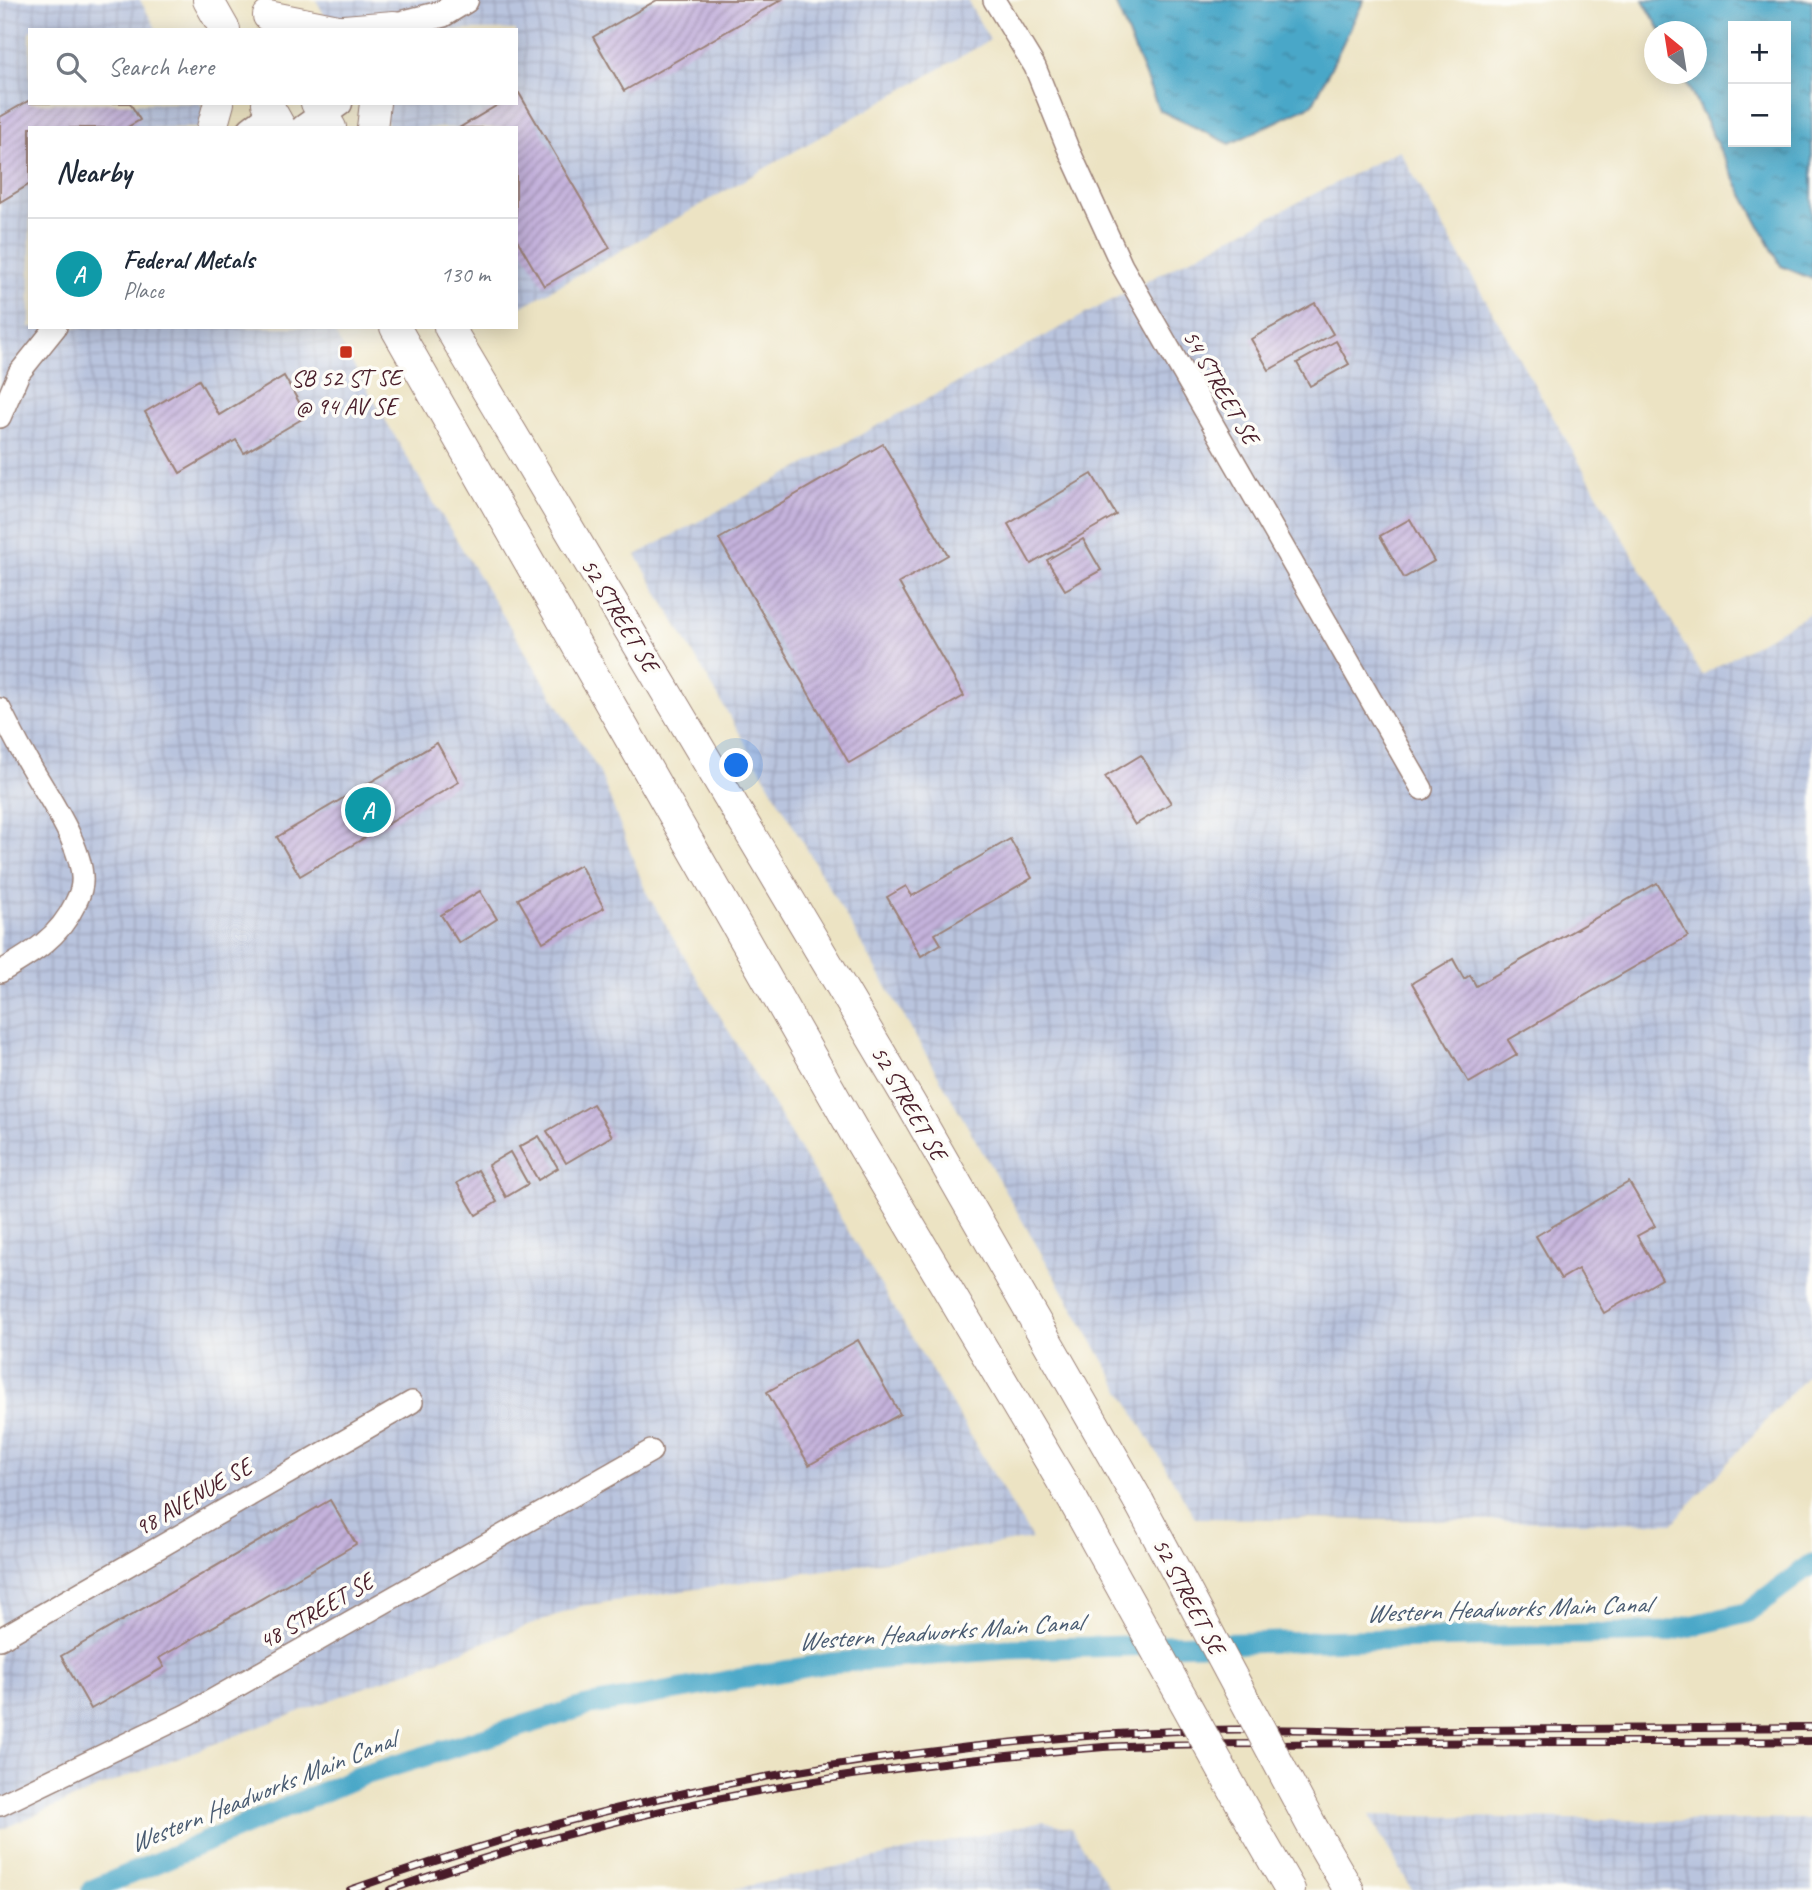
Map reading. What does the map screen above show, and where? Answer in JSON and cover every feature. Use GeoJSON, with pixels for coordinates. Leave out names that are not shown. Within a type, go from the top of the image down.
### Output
{"type":"FeatureCollection","features":[{"type":"Feature","properties":{"kind":"main road"},"geometry":{"type":"LineString","coordinates":[[268,15],[329,28]]}},
{"type":"Feature","properties":{"kind":"main road"},"geometry":{"type":"LineString","coordinates":[[213,126],[218,105]]}},
{"type":"Feature","properties":{"kind":"main road"},"geometry":{"type":"LineString","coordinates":[[372,126],[375,105]]}},
{"type":"Feature","properties":{"kind":"main road"},"geometry":{"type":"LineString","coordinates":[[396,329],[856,1135],[1074,1502],[1290,1890]]}},
{"type":"Feature","properties":{"kind":"main road","name":"52 STREET SE"},"geometry":{"type":"LineString","coordinates":[[450,329],[904,1092],[1139,1502],[1314,1830],[1349,1890]]}},
{"type":"Feature","properties":{"kind":"street"},"geometry":{"type":"LineString","coordinates":[[391,28],[436,22],[465,0]]}},
{"type":"Feature","properties":{"kind":"street","name":"54 STREET SE"},"geometry":{"type":"LineString","coordinates":[[994,0],[1035,67],[1067,146],[1122,266],[1422,789]]}},
{"type":"Feature","properties":{"kind":"street"},"geometry":{"type":"LineString","coordinates":[[0,417],[19,373],[54,329]]}},
{"type":"Feature","properties":{"kind":"street"},"geometry":{"type":"LineString","coordinates":[[0,709],[70,835],[82,868],[82,889],[68,919],[52,938],[0,972]]}},
{"type":"Feature","properties":{"kind":"street","name":"98 AVENUE SE"},"geometry":{"type":"LineString","coordinates":[[0,1639],[412,1402]]}},
{"type":"Feature","properties":{"kind":"street","name":"48 STREET SE"},"geometry":{"type":"LineString","coordinates":[[0,1805],[188,1714],[651,1451]]}},
{"type":"Feature","properties":{"kind":"shaded area"},"geometry":{"type":"Polygon","coordinates":[[[0,0],[140,0],[156,28],[28,28],[28,105],[201,105],[213,126],[28,126],[28,329],[332,329],[431,498],[600,773],[646,892],[1032,1539],[581,1606],[105,1785],[0,1830],[0,0]]]}},
{"type":"Feature","properties":{"kind":"shaded area"},"geometry":{"type":"Polygon","coordinates":[[[316,0],[967,0],[990,40],[518,309],[518,126],[389,126],[377,105],[518,105],[518,28],[332,28],[316,0]]]}},
{"type":"Feature","properties":{"kind":"shaded area"},"geometry":{"type":"Polygon","coordinates":[[[1399,150],[1702,675],[1812,612],[1812,1370],[1673,1523],[1195,1518],[636,555],[1162,273],[1399,150]]]}},
{"type":"Feature","properties":{"kind":"shaded area"},"geometry":{"type":"Polygon","coordinates":[[[1369,1815],[1658,1821],[1812,1819],[1812,1890],[1412,1890],[1369,1815]]]}},
{"type":"Feature","properties":{"kind":"shaded area"},"geometry":{"type":"Polygon","coordinates":[[[1043,1821],[1071,1828],[1111,1890],[730,1890],[1043,1821]]]}},
{"type":"Feature","properties":{"kind":"water"},"geometry":{"type":"Polygon","coordinates":[[[1114,0],[1364,0],[1313,104],[1230,144],[1159,110],[1114,0]]]}},
{"type":"Feature","properties":{"kind":"water"},"geometry":{"type":"Polygon","coordinates":[[[1643,0],[1812,0],[1812,279],[1781,266],[1687,84],[1707,84],[1707,21],[1655,21],[1643,0]]]}},
{"type":"Feature","properties":{"kind":"building"},"geometry":{"type":"Polygon","coordinates":[[[657,0],[781,0],[624,91],[593,37],[657,0]]]}},
{"type":"Feature","properties":{"kind":"building"},"geometry":{"type":"Polygon","coordinates":[[[518,93],[610,248],[544,286],[518,241],[518,126],[462,126],[498,105],[518,105],[518,93]]]}},
{"type":"Feature","properties":{"kind":"building"},"geometry":{"type":"Polygon","coordinates":[[[28,101],[28,105],[131,105],[140,120],[130,126],[28,126],[28,185],[0,202],[0,117],[28,101]]]}},
{"type":"Feature","properties":{"kind":"building"},"geometry":{"type":"Polygon","coordinates":[[[1315,303],[1333,334],[1269,370],[1251,339],[1315,303]]]}},
{"type":"Feature","properties":{"kind":"building"},"geometry":{"type":"Polygon","coordinates":[[[1336,341],[1349,364],[1310,386],[1297,363],[1336,341]]]}},
{"type":"Feature","properties":{"kind":"building"},"geometry":{"type":"Polygon","coordinates":[[[284,376],[307,416],[244,453],[236,440],[180,473],[145,412],[199,380],[219,415],[284,376]]]}},
{"type":"Feature","properties":{"kind":"building"},"geometry":{"type":"Polygon","coordinates":[[[883,444],[948,555],[899,583],[964,696],[849,763],[719,539],[883,444]]]}},
{"type":"Feature","properties":{"kind":"building"},"geometry":{"type":"Polygon","coordinates":[[[1092,474],[1116,515],[1031,564],[1008,524],[1092,474]]]}},
{"type":"Feature","properties":{"kind":"building"},"geometry":{"type":"Polygon","coordinates":[[[1410,519],[1434,561],[1404,578],[1380,536],[1410,519]]]}},
{"type":"Feature","properties":{"kind":"building"},"geometry":{"type":"Polygon","coordinates":[[[1083,539],[1101,570],[1065,590],[1047,560],[1083,539]]]}},
{"type":"Feature","properties":{"kind":"building"},"geometry":{"type":"Polygon","coordinates":[[[437,743],[459,782],[300,876],[277,837],[437,743]]]}},
{"type":"Feature","properties":{"kind":"building"},"geometry":{"type":"Polygon","coordinates":[[[1141,755],[1171,803],[1135,825],[1105,777],[1141,755]]]}},
{"type":"Feature","properties":{"kind":"building"},"geometry":{"type":"Polygon","coordinates":[[[1010,839],[1032,878],[935,934],[941,944],[921,956],[887,897],[906,886],[912,896],[1010,839]]]}},
{"type":"Feature","properties":{"kind":"building"},"geometry":{"type":"Polygon","coordinates":[[[580,865],[604,908],[543,942],[518,899],[580,865]]]}},
{"type":"Feature","properties":{"kind":"building"},"geometry":{"type":"Polygon","coordinates":[[[1657,883],[1688,936],[1508,1040],[1517,1055],[1469,1083],[1412,983],[1453,959],[1464,979],[1470,975],[1476,986],[1657,883]]]}},
{"type":"Feature","properties":{"kind":"building"},"geometry":{"type":"Polygon","coordinates":[[[480,891],[497,919],[459,943],[441,915],[480,891]]]}},
{"type":"Feature","properties":{"kind":"building"},"geometry":{"type":"Polygon","coordinates":[[[593,1104],[612,1136],[566,1163],[547,1131],[593,1104]]]}},
{"type":"Feature","properties":{"kind":"building"},"geometry":{"type":"Polygon","coordinates":[[[539,1136],[558,1168],[538,1180],[519,1147],[539,1136]]]}},
{"type":"Feature","properties":{"kind":"building"},"geometry":{"type":"Polygon","coordinates":[[[510,1152],[528,1184],[506,1197],[488,1165],[510,1152]]]}},
{"type":"Feature","properties":{"kind":"building"},"geometry":{"type":"Polygon","coordinates":[[[478,1170],[497,1202],[476,1215],[457,1183],[478,1170]]]}},
{"type":"Feature","properties":{"kind":"building"},"geometry":{"type":"Polygon","coordinates":[[[1629,1182],[1655,1226],[1637,1236],[1662,1279],[1604,1313],[1578,1269],[1561,1279],[1536,1236],[1629,1182]]]}},
{"type":"Feature","properties":{"kind":"building"},"geometry":{"type":"Polygon","coordinates":[[[858,1340],[900,1414],[809,1465],[767,1392],[858,1340]]]}},
{"type":"Feature","properties":{"kind":"building"},"geometry":{"type":"Polygon","coordinates":[[[330,1500],[356,1544],[159,1658],[164,1667],[91,1709],[61,1656],[330,1500]]]}},
{"type":"Feature","properties":{"kind":"waterway","name":"Western Headworks Main Canal"},"geometry":{"type":"LineString","coordinates":[[92,1890],[358,1777],[586,1706],[829,1663],[1009,1649],[1665,1632],[1746,1613],[1812,1564]]}},
{"type":"Feature","properties":{"kind":"railway"},"geometry":{"type":"LineString","coordinates":[[350,1890],[497,1842],[635,1804],[769,1776],[961,1748],[1129,1733],[1242,1729],[1354,1731],[1812,1727]]}},
{"type":"Feature","properties":{"kind":"railway"},"geometry":{"type":"LineString","coordinates":[[390,1890],[544,1841],[699,1803],[857,1774],[1017,1755],[1098,1747],[1180,1744],[1812,1741]]}},
{"type":"Feature","properties":{"kind":"place","name":"SB 52 ST SE @ 94 AV SE"},"geometry":{"type":"Point","coordinates":[346,352]}},
{"type":"Feature","properties":{"kind":"place","name":"Federal Metals"},"geometry":{"type":"Point","coordinates":[368,810]}}]}
